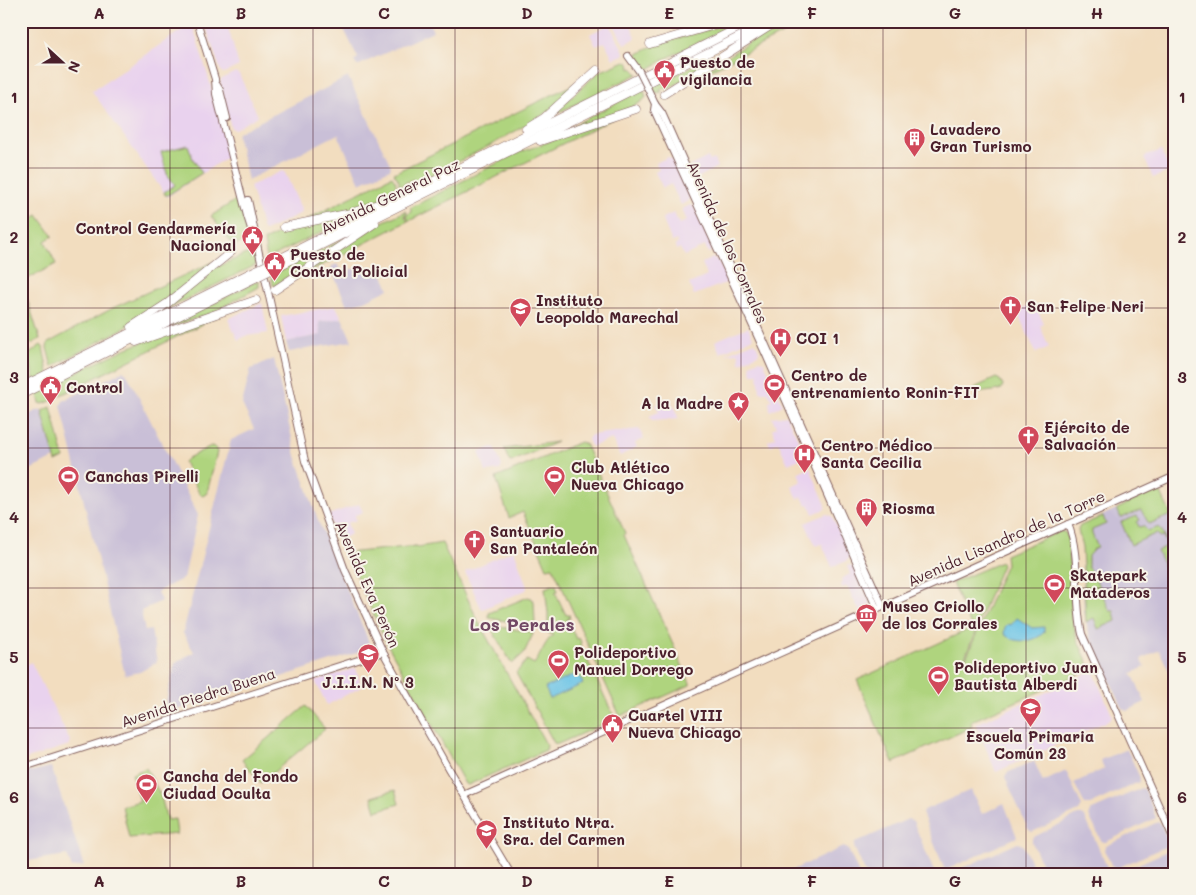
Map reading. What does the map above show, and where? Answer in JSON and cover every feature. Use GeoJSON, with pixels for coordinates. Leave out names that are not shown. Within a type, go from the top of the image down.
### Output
{"type":"FeatureCollection","features":[{"type":"Feature","properties":{"kind":"highway"},"geometry":{"type":"LineString","coordinates":[[650,44],[728,21]]}},
{"type":"Feature","properties":{"kind":"highway","name":"Avenida General Paz"},"geometry":{"type":"LineString","coordinates":[[57,373],[84,355],[271,266],[407,198],[494,150],[752,21]]}},
{"type":"Feature","properties":{"kind":"highway","name":"Avenida General Paz"},"geometry":{"type":"LineString","coordinates":[[407,198],[494,160],[770,21]]}},
{"type":"Feature","properties":{"kind":"highway"},"geometry":{"type":"LineString","coordinates":[[664,94],[778,21]]}},
{"type":"Feature","properties":{"kind":"highway"},"geometry":{"type":"LineString","coordinates":[[494,150],[544,118],[597,70]]}},
{"type":"Feature","properties":{"kind":"highway"},"geometry":{"type":"LineString","coordinates":[[494,160],[550,138],[636,109]]}},
{"type":"Feature","properties":{"kind":"highway"},"geometry":{"type":"LineString","coordinates":[[284,227],[351,213],[407,198]]}},
{"type":"Feature","properties":{"kind":"highway"},"geometry":{"type":"LineString","coordinates":[[275,290],[407,198]]}},
{"type":"Feature","properties":{"kind":"highway"},"geometry":{"type":"LineString","coordinates":[[84,355],[161,308],[231,252]]}},
{"type":"Feature","properties":{"kind":"highway","name":"Avenida General Paz"},"geometry":{"type":"LineString","coordinates":[[21,395],[27,387],[106,352],[254,274]]}},
{"type":"Feature","properties":{"kind":"highway"},"geometry":{"type":"LineString","coordinates":[[106,352],[256,300]]}},
{"type":"Feature","properties":{"kind":"main road"},"geometry":{"type":"LineString","coordinates":[[197,21],[216,84],[220,90],[256,234],[261,262]]}},
{"type":"Feature","properties":{"kind":"main road","name":"Avenida de los Corrales"},"geometry":{"type":"LineString","coordinates":[[628,56],[665,120],[880,608]]}},
{"type":"Feature","properties":{"kind":"main road","name":"Avenida Eva Perón"},"geometry":{"type":"LineString","coordinates":[[265,278],[305,461],[345,570],[383,652],[511,874]]}},
{"type":"Feature","properties":{"kind":"main road","name":"Avenida Lisandro de la Torre"},"geometry":{"type":"LineString","coordinates":[[464,795],[1175,476]]}},
{"type":"Feature","properties":{"kind":"main road"},"geometry":{"type":"LineString","coordinates":[[1068,524],[1073,537],[1077,610],[1082,634],[1175,842]]}},
{"type":"Feature","properties":{"kind":"main road","name":"Avenida Piedra Buena"},"geometry":{"type":"LineString","coordinates":[[21,768],[383,652]]}},
{"type":"Feature","properties":{"kind":"shaded area"},"geometry":{"type":"Polygon","coordinates":[[[204,21],[226,21],[239,66],[224,73],[221,72],[204,21]]]}},
{"type":"Feature","properties":{"kind":"shaded area"},"geometry":{"type":"Polygon","coordinates":[[[340,21],[428,21],[433,31],[357,66],[354,61],[358,58],[340,21]]]}},
{"type":"Feature","properties":{"kind":"shaded area"},"geometry":{"type":"Polygon","coordinates":[[[612,21],[629,21],[636,38],[624,44],[612,21]]]}},
{"type":"Feature","properties":{"kind":"shaded area"},"geometry":{"type":"Polygon","coordinates":[[[192,23],[230,155],[167,197],[92,91],[192,23]]]}},
{"type":"Feature","properties":{"kind":"shaded area"},"geometry":{"type":"Polygon","coordinates":[[[610,24],[624,52],[623,55],[613,59],[605,42],[596,46],[590,34],[610,24]]]}},
{"type":"Feature","properties":{"kind":"shaded area"},"geometry":{"type":"Polygon","coordinates":[[[235,72],[239,74],[258,116],[235,129],[231,128],[220,82],[235,72]]]}},
{"type":"Feature","properties":{"kind":"shaded area"},"geometry":{"type":"Polygon","coordinates":[[[348,77],[391,166],[390,169],[360,183],[338,134],[248,180],[237,135],[239,132],[348,77]]]}},
{"type":"Feature","properties":{"kind":"shaded area"},"geometry":{"type":"Polygon","coordinates":[[[1161,150],[1170,171],[1153,178],[1144,157],[1161,150]]]}},
{"type":"Feature","properties":{"kind":"shaded area"},"geometry":{"type":"Polygon","coordinates":[[[668,157],[672,159],[690,198],[681,205],[671,184],[663,188],[655,172],[659,170],[656,163],[668,157]]]}},
{"type":"Feature","properties":{"kind":"shaded area"},"geometry":{"type":"Polygon","coordinates":[[[708,157],[710,161],[714,159],[717,167],[696,179],[690,166],[708,157]]]}},
{"type":"Feature","properties":{"kind":"shaded area"},"geometry":{"type":"Polygon","coordinates":[[[282,171],[285,173],[302,211],[265,231],[263,230],[250,186],[282,171]]]}},
{"type":"Feature","properties":{"kind":"shaded area"},"geometry":{"type":"Polygon","coordinates":[[[690,205],[694,206],[712,248],[711,252],[708,253],[705,246],[684,256],[680,248],[676,250],[677,240],[672,242],[662,218],[674,213],[679,224],[687,221],[682,209],[690,205]]]}},
{"type":"Feature","properties":{"kind":"shaded area"},"geometry":{"type":"Polygon","coordinates":[[[713,258],[718,260],[728,282],[694,295],[689,284],[707,276],[702,263],[713,258]]]}},
{"type":"Feature","properties":{"kind":"shaded area"},"geometry":{"type":"Polygon","coordinates":[[[337,264],[341,271],[365,267],[367,275],[380,268],[389,289],[365,301],[347,305],[331,269],[332,266],[337,264]]]}},
{"type":"Feature","properties":{"kind":"shaded area"},"geometry":{"type":"Polygon","coordinates":[[[262,303],[268,333],[246,336],[238,340],[228,319],[262,303]]]}},
{"type":"Feature","properties":{"kind":"shaded area"},"geometry":{"type":"Polygon","coordinates":[[[1034,303],[1044,324],[1040,326],[1049,347],[1036,353],[1017,311],[1034,303]]]}},
{"type":"Feature","properties":{"kind":"shaded area"},"geometry":{"type":"Polygon","coordinates":[[[336,306],[342,318],[319,322],[321,335],[286,342],[281,316],[336,306]]]}},
{"type":"Feature","properties":{"kind":"shaded area"},"geometry":{"type":"Polygon","coordinates":[[[342,318],[352,341],[289,352],[286,342],[321,335],[319,322],[342,318]]]}},
{"type":"Feature","properties":{"kind":"shaded area"},"geometry":{"type":"Polygon","coordinates":[[[748,327],[753,338],[720,353],[715,341],[748,327]]]}},
{"type":"Feature","properties":{"kind":"shaded area"},"geometry":{"type":"Polygon","coordinates":[[[755,342],[759,351],[758,354],[740,363],[739,353],[725,354],[755,342]]]}},
{"type":"Feature","properties":{"kind":"shaded area"},"geometry":{"type":"Polygon","coordinates":[[[274,359],[296,456],[319,523],[369,642],[366,650],[167,713],[164,710],[175,663],[194,652],[183,633],[231,440],[254,429],[242,404],[250,372],[251,369],[274,359]]]}},
{"type":"Feature","properties":{"kind":"shaded area"},"geometry":{"type":"Polygon","coordinates":[[[759,360],[764,362],[782,403],[781,406],[770,411],[769,401],[772,400],[768,392],[760,392],[758,374],[752,374],[750,364],[759,360]]]}},
{"type":"Feature","properties":{"kind":"shaded area"},"geometry":{"type":"Polygon","coordinates":[[[123,371],[126,372],[198,515],[184,578],[157,592],[161,601],[141,611],[145,631],[151,630],[157,662],[140,672],[125,675],[61,405],[63,401],[123,371]]]}},
{"type":"Feature","properties":{"kind":"shaded area"},"geometry":{"type":"Polygon","coordinates":[[[670,399],[679,419],[652,421],[649,416],[659,412],[656,405],[670,399]]]}},
{"type":"Feature","properties":{"kind":"shaded area"},"geometry":{"type":"Polygon","coordinates":[[[41,409],[55,458],[21,474],[21,418],[41,409]]]}},
{"type":"Feature","properties":{"kind":"shaded area"},"geometry":{"type":"Polygon","coordinates":[[[786,415],[806,455],[788,464],[778,442],[770,446],[768,441],[776,437],[772,429],[776,427],[772,417],[786,415]]]}},
{"type":"Feature","properties":{"kind":"shaded area"},"geometry":{"type":"Polygon","coordinates":[[[639,429],[644,439],[635,443],[637,447],[620,456],[612,439],[591,447],[588,439],[591,435],[639,429]]]}},
{"type":"Feature","properties":{"kind":"shaded area"},"geometry":{"type":"Polygon","coordinates":[[[492,447],[495,448],[502,466],[500,470],[486,472],[479,452],[492,447]]]}},
{"type":"Feature","properties":{"kind":"shaded area"},"geometry":{"type":"Polygon","coordinates":[[[810,468],[826,505],[825,509],[813,514],[809,504],[806,505],[802,497],[798,499],[792,486],[802,481],[798,473],[810,468]]]}},
{"type":"Feature","properties":{"kind":"shaded area"},"geometry":{"type":"Polygon","coordinates":[[[1155,491],[1161,493],[1175,524],[1175,646],[1172,648],[1175,655],[1175,683],[1159,650],[1141,659],[1145,667],[1132,673],[1145,702],[1127,711],[1123,709],[1090,637],[1084,611],[1082,548],[1078,529],[1080,526],[1155,491]]]}},
{"type":"Feature","properties":{"kind":"shaded area"},"geometry":{"type":"Polygon","coordinates":[[[359,504],[363,512],[355,515],[356,520],[347,523],[351,534],[338,539],[328,515],[359,504]]]}},
{"type":"Feature","properties":{"kind":"shaded area"},"geometry":{"type":"Polygon","coordinates":[[[827,514],[832,516],[850,556],[847,561],[832,567],[822,544],[816,546],[805,523],[827,514]]]}},
{"type":"Feature","properties":{"kind":"shaded area"},"geometry":{"type":"Polygon","coordinates":[[[514,550],[527,587],[526,590],[483,609],[481,608],[465,572],[514,550]]]}},
{"type":"Feature","properties":{"kind":"shaded area"},"geometry":{"type":"Polygon","coordinates":[[[847,566],[855,568],[871,605],[870,608],[860,612],[847,586],[842,588],[841,584],[843,583],[841,579],[850,574],[847,566]]]}},
{"type":"Feature","properties":{"kind":"shaded area"},"geometry":{"type":"Polygon","coordinates":[[[31,662],[70,741],[69,745],[21,761],[21,668],[31,662]]]}},
{"type":"Feature","properties":{"kind":"shaded area"},"geometry":{"type":"Polygon","coordinates":[[[356,668],[361,687],[327,705],[315,681],[356,668]]]}},
{"type":"Feature","properties":{"kind":"shaded area"},"geometry":{"type":"Polygon","coordinates":[[[1093,671],[1112,715],[1110,720],[996,772],[976,724],[1093,671]]]}},
{"type":"Feature","properties":{"kind":"shaded area"},"geometry":{"type":"Polygon","coordinates":[[[1127,749],[1140,778],[1139,782],[1089,805],[1085,805],[1074,783],[1104,769],[1100,760],[1127,749]]]}},
{"type":"Feature","properties":{"kind":"shaded area"},"geometry":{"type":"Polygon","coordinates":[[[1034,761],[1043,782],[1066,771],[1082,806],[1079,811],[1032,832],[1028,829],[1005,777],[1007,773],[1034,761]]]}},
{"type":"Feature","properties":{"kind":"shaded area"},"geometry":{"type":"Polygon","coordinates":[[[51,767],[84,866],[72,868],[67,855],[21,862],[21,774],[51,767]]]}},
{"type":"Feature","properties":{"kind":"shaded area"},"geometry":{"type":"Polygon","coordinates":[[[1142,788],[1145,790],[1156,818],[1106,842],[1102,842],[1089,816],[1090,811],[1142,788]]]}},
{"type":"Feature","properties":{"kind":"shaded area"},"geometry":{"type":"Polygon","coordinates":[[[971,790],[982,814],[1004,803],[1017,837],[946,870],[922,813],[924,810],[971,790]]]}},
{"type":"Feature","properties":{"kind":"shaded area"},"geometry":{"type":"Polygon","coordinates":[[[1078,815],[1085,817],[1107,867],[1107,872],[1105,874],[1046,874],[1032,838],[1078,815]]]}},
{"type":"Feature","properties":{"kind":"shaded area"},"geometry":{"type":"Polygon","coordinates":[[[908,819],[913,821],[935,874],[866,874],[854,847],[855,843],[908,819]]]}},
{"type":"Feature","properties":{"kind":"shaded area"},"geometry":{"type":"Polygon","coordinates":[[[1158,822],[1161,824],[1168,841],[1167,846],[1117,868],[1112,867],[1105,851],[1106,846],[1158,822]]]}},
{"type":"Feature","properties":{"kind":"shaded area"},"geometry":{"type":"Polygon","coordinates":[[[1018,843],[1023,845],[1036,874],[949,874],[1018,843]]]}},
{"type":"Feature","properties":{"kind":"shaded area"},"geometry":{"type":"Polygon","coordinates":[[[843,847],[848,849],[859,874],[784,874],[843,847]]]}},
{"type":"Feature","properties":{"kind":"shaded area"},"geometry":{"type":"Polygon","coordinates":[[[1169,850],[1175,856],[1175,874],[1117,874],[1169,850]]]}},
{"type":"Feature","properties":{"kind":"green space"},"geometry":{"type":"Polygon","coordinates":[[[743,21],[667,58],[644,72],[636,59],[638,54],[657,44],[743,21]]]}},
{"type":"Feature","properties":{"kind":"green space"},"geometry":{"type":"Polygon","coordinates":[[[783,21],[808,21],[691,80],[779,23],[783,21]]]}},
{"type":"Feature","properties":{"kind":"green space"},"geometry":{"type":"Polygon","coordinates":[[[751,37],[667,90],[665,88],[660,90],[662,92],[654,93],[651,87],[751,37]]]}},
{"type":"Feature","properties":{"kind":"green space"},"geometry":{"type":"Polygon","coordinates":[[[625,61],[629,63],[630,69],[632,68],[638,74],[549,117],[599,72],[625,61]]]}},
{"type":"Feature","properties":{"kind":"green space"},"geometry":{"type":"Polygon","coordinates":[[[580,81],[545,114],[493,144],[416,183],[413,179],[399,186],[399,181],[394,173],[580,81]]]}},
{"type":"Feature","properties":{"kind":"green space"},"geometry":{"type":"Polygon","coordinates":[[[643,89],[646,97],[632,107],[608,117],[563,131],[643,89]]]}},
{"type":"Feature","properties":{"kind":"green space"},"geometry":{"type":"Polygon","coordinates":[[[616,117],[409,221],[406,215],[412,212],[410,208],[515,154],[616,117]]]}},
{"type":"Feature","properties":{"kind":"green space"},"geometry":{"type":"Polygon","coordinates":[[[188,145],[193,159],[202,173],[168,195],[165,195],[164,192],[175,185],[167,174],[161,152],[188,145]]]}},
{"type":"Feature","properties":{"kind":"green space"},"geometry":{"type":"Polygon","coordinates":[[[392,176],[396,182],[395,193],[354,210],[306,220],[392,176]]]}},
{"type":"Feature","properties":{"kind":"green space"},"geometry":{"type":"Polygon","coordinates":[[[239,198],[248,236],[247,240],[234,246],[211,216],[239,198]]]}},
{"type":"Feature","properties":{"kind":"green space"},"geometry":{"type":"Polygon","coordinates":[[[406,211],[407,213],[404,215],[408,221],[305,274],[304,272],[380,223],[406,211]]]}},
{"type":"Feature","properties":{"kind":"green space"},"geometry":{"type":"Polygon","coordinates":[[[358,214],[267,259],[264,241],[288,229],[358,214]]]}},
{"type":"Feature","properties":{"kind":"green space"},"geometry":{"type":"Polygon","coordinates":[[[38,215],[53,236],[45,241],[56,264],[25,280],[21,265],[21,226],[38,215]]]}},
{"type":"Feature","properties":{"kind":"green space"},"geometry":{"type":"Polygon","coordinates":[[[364,229],[274,286],[273,285],[271,275],[364,229]]]}},
{"type":"Feature","properties":{"kind":"green space"},"geometry":{"type":"Polygon","coordinates":[[[253,251],[254,253],[249,254],[250,258],[255,257],[256,265],[149,318],[210,270],[253,251]]]}},
{"type":"Feature","properties":{"kind":"green space"},"geometry":{"type":"Polygon","coordinates":[[[215,261],[166,302],[137,321],[52,367],[47,348],[48,343],[113,308],[215,261]]]}},
{"type":"Feature","properties":{"kind":"green space"},"geometry":{"type":"Polygon","coordinates":[[[21,280],[40,339],[31,344],[22,323],[21,280]]]}},
{"type":"Feature","properties":{"kind":"green space"},"geometry":{"type":"Polygon","coordinates":[[[259,280],[259,287],[212,313],[159,331],[259,280]]]}},
{"type":"Feature","properties":{"kind":"green space"},"geometry":{"type":"Polygon","coordinates":[[[230,310],[61,395],[59,394],[56,382],[127,348],[230,310]]]}},
{"type":"Feature","properties":{"kind":"green space"},"geometry":{"type":"Polygon","coordinates":[[[41,345],[43,347],[53,398],[51,401],[43,404],[40,403],[28,355],[41,345]]]}},
{"type":"Feature","properties":{"kind":"green space"},"geometry":{"type":"Polygon","coordinates":[[[996,378],[1003,385],[1001,390],[973,392],[974,388],[996,378]]]}},
{"type":"Feature","properties":{"kind":"green space"},"geometry":{"type":"Polygon","coordinates":[[[51,407],[64,458],[56,462],[42,411],[51,407]]]}},
{"type":"Feature","properties":{"kind":"green space"},"geometry":{"type":"Polygon","coordinates":[[[557,442],[511,462],[504,449],[557,442]]]}},
{"type":"Feature","properties":{"kind":"green space"},"geometry":{"type":"Polygon","coordinates":[[[580,442],[585,444],[625,533],[623,536],[690,683],[690,685],[620,716],[553,567],[547,568],[523,512],[509,518],[496,478],[580,442]]]}},
{"type":"Feature","properties":{"kind":"green space"},"geometry":{"type":"Polygon","coordinates":[[[211,446],[215,447],[217,452],[207,493],[203,496],[199,493],[184,462],[211,446]]]}},
{"type":"Feature","properties":{"kind":"green space"},"geometry":{"type":"Polygon","coordinates":[[[1154,491],[1161,493],[1171,515],[1149,524],[1141,510],[1121,518],[1117,509],[1154,491]]]}},
{"type":"Feature","properties":{"kind":"green space"},"geometry":{"type":"Polygon","coordinates":[[[1103,516],[1106,524],[1092,530],[1098,548],[1094,549],[1088,556],[1088,568],[1093,573],[1110,611],[1114,611],[1116,621],[1098,629],[1094,618],[1086,622],[1082,548],[1078,530],[1080,526],[1103,516]]]}},
{"type":"Feature","properties":{"kind":"green space"},"geometry":{"type":"Polygon","coordinates":[[[1137,516],[1140,520],[1137,522],[1139,527],[1143,526],[1148,531],[1159,527],[1161,529],[1175,559],[1175,591],[1157,551],[1167,546],[1163,536],[1160,537],[1157,533],[1131,545],[1121,522],[1137,516]]]}},
{"type":"Feature","properties":{"kind":"green space"},"geometry":{"type":"Polygon","coordinates":[[[1061,531],[1066,533],[1068,539],[1072,616],[1077,639],[1090,667],[1089,670],[974,720],[971,723],[972,727],[893,763],[857,680],[972,628],[952,583],[1001,562],[1002,565],[976,627],[966,658],[1006,564],[1005,555],[1061,531]]]}},
{"type":"Feature","properties":{"kind":"green space"},"geometry":{"type":"Polygon","coordinates":[[[442,543],[478,621],[547,746],[546,750],[468,785],[465,784],[385,640],[346,553],[442,543]]]}},
{"type":"Feature","properties":{"kind":"green space"},"geometry":{"type":"Polygon","coordinates":[[[556,585],[558,591],[555,592],[566,615],[569,614],[570,618],[567,619],[576,639],[579,638],[581,642],[580,644],[615,719],[558,744],[554,743],[516,673],[527,660],[534,664],[553,635],[548,633],[545,588],[556,585]]]}},
{"type":"Feature","properties":{"kind":"green space"},"geometry":{"type":"Polygon","coordinates":[[[528,597],[534,601],[534,626],[489,618],[489,613],[528,597]]]}},
{"type":"Feature","properties":{"kind":"green space"},"geometry":{"type":"Polygon","coordinates":[[[494,626],[532,632],[533,634],[524,653],[512,664],[492,630],[494,626]]]}},
{"type":"Feature","properties":{"kind":"green space"},"geometry":{"type":"Polygon","coordinates":[[[306,706],[325,729],[261,783],[242,760],[306,706]]]}},
{"type":"Feature","properties":{"kind":"green space","name":"Cancha del Fondo Ciudad Oculta"},"geometry":{"type":"Polygon","coordinates":[[[146,768],[161,796],[167,820],[175,819],[177,834],[129,838],[122,806],[140,801],[132,774],[146,768]]]}},
{"type":"Feature","properties":{"kind":"green space"},"geometry":{"type":"Polygon","coordinates":[[[395,790],[399,804],[376,811],[372,797],[395,790]]]}},
{"type":"Feature","properties":{"kind":"water"},"geometry":{"type":"Polygon","coordinates":[[[1017,618],[1032,628],[1044,627],[1044,632],[1036,638],[1025,641],[1019,641],[1004,634],[1005,627],[1008,624],[1011,625],[1017,618]]]}},
{"type":"Feature","properties":{"kind":"water"},"geometry":{"type":"Polygon","coordinates":[[[578,673],[583,684],[550,699],[545,688],[578,673]]]}},
{"type":"Feature","properties":{"kind":"place","name":"Puesto de vigilancia"},"geometry":{"type":"Point","coordinates":[664,90]}},
{"type":"Feature","properties":{"kind":"place","name":"Lavadero Gran Turismo"},"geometry":{"type":"Point","coordinates":[914,157]}},
{"type":"Feature","properties":{"kind":"place","name":"Control Gendarmería Nacional"},"geometry":{"type":"Point","coordinates":[252,256]}},
{"type":"Feature","properties":{"kind":"place","name":"Puesto de Control Policial"},"geometry":{"type":"Point","coordinates":[274,282]}},
{"type":"Feature","properties":{"kind":"place","name":"San Felipe Neri"},"geometry":{"type":"Point","coordinates":[1011,325]}},
{"type":"Feature","properties":{"kind":"place","name":"Instituto Leopoldo Marechal"},"geometry":{"type":"Point","coordinates":[520,328]}},
{"type":"Feature","properties":{"kind":"place","name":"COI 1"},"geometry":{"type":"Point","coordinates":[780,357]}},
{"type":"Feature","properties":{"kind":"place","name":"Centro de entrenamiento Ronin-FIT"},"geometry":{"type":"Point","coordinates":[775,403]}},
{"type":"Feature","properties":{"kind":"place","name":"Control"},"geometry":{"type":"Point","coordinates":[50,406]}},
{"type":"Feature","properties":{"kind":"place","name":"A la Madre"},"geometry":{"type":"Point","coordinates":[739,422]}},
{"type":"Feature","properties":{"kind":"place","name":"Ejército de Salvación"},"geometry":{"type":"Point","coordinates":[1028,455]}},
{"type":"Feature","properties":{"kind":"place","name":"Centro Médico Santa Cecilia"},"geometry":{"type":"Point","coordinates":[805,473]}},
{"type":"Feature","properties":{"kind":"place","name":"Canchas Pirelli"},"geometry":{"type":"Point","coordinates":[69,495]}},
{"type":"Feature","properties":{"kind":"place","name":"Club Atlético Nueva Chicago"},"geometry":{"type":"Point","coordinates":[555,495]}},
{"type":"Feature","properties":{"kind":"place","name":"Riosma"},"geometry":{"type":"Point","coordinates":[866,527]}},
{"type":"Feature","properties":{"kind":"place","name":"Santuario San Pantaleón"},"geometry":{"type":"Point","coordinates":[474,559]}},
{"type":"Feature","properties":{"kind":"place","name":"Skatepark Mataderos"},"geometry":{"type":"Point","coordinates":[1054,603]}},
{"type":"Feature","properties":{"kind":"place","name":"Museo Criollo de los Corrales"},"geometry":{"type":"Point","coordinates":[866,634]}},
{"type":"Feature","properties":{"kind":"place","name":"J.I.I.N. Nº 3"},"geometry":{"type":"Point","coordinates":[368,673]}},
{"type":"Feature","properties":{"kind":"place","name":"Polideportivo Manuel Dorrego"},"geometry":{"type":"Point","coordinates":[558,680]}},
{"type":"Feature","properties":{"kind":"place","name":"Polideportivo Juan Bautista Alberdi"},"geometry":{"type":"Point","coordinates":[938,695]}},
{"type":"Feature","properties":{"kind":"place","name":"Escuela Primaria Común 23"},"geometry":{"type":"Point","coordinates":[1030,727]}},
{"type":"Feature","properties":{"kind":"place","name":"Cuartel VIII Nueva Chicago"},"geometry":{"type":"Point","coordinates":[612,743]}},
{"type":"Feature","properties":{"kind":"place","name":"Cancha del Fondo Ciudad Oculta"},"geometry":{"type":"Point","coordinates":[147,804]}},
{"type":"Feature","properties":{"kind":"place","name":"Instituto Ntra. Sra. del Carmen"},"geometry":{"type":"Point","coordinates":[487,850]}},
{"type":"Feature","properties":{"kind":"district","name":"Los Perales"},"geometry":{"type":"Point","coordinates":[522,624]}}]}
